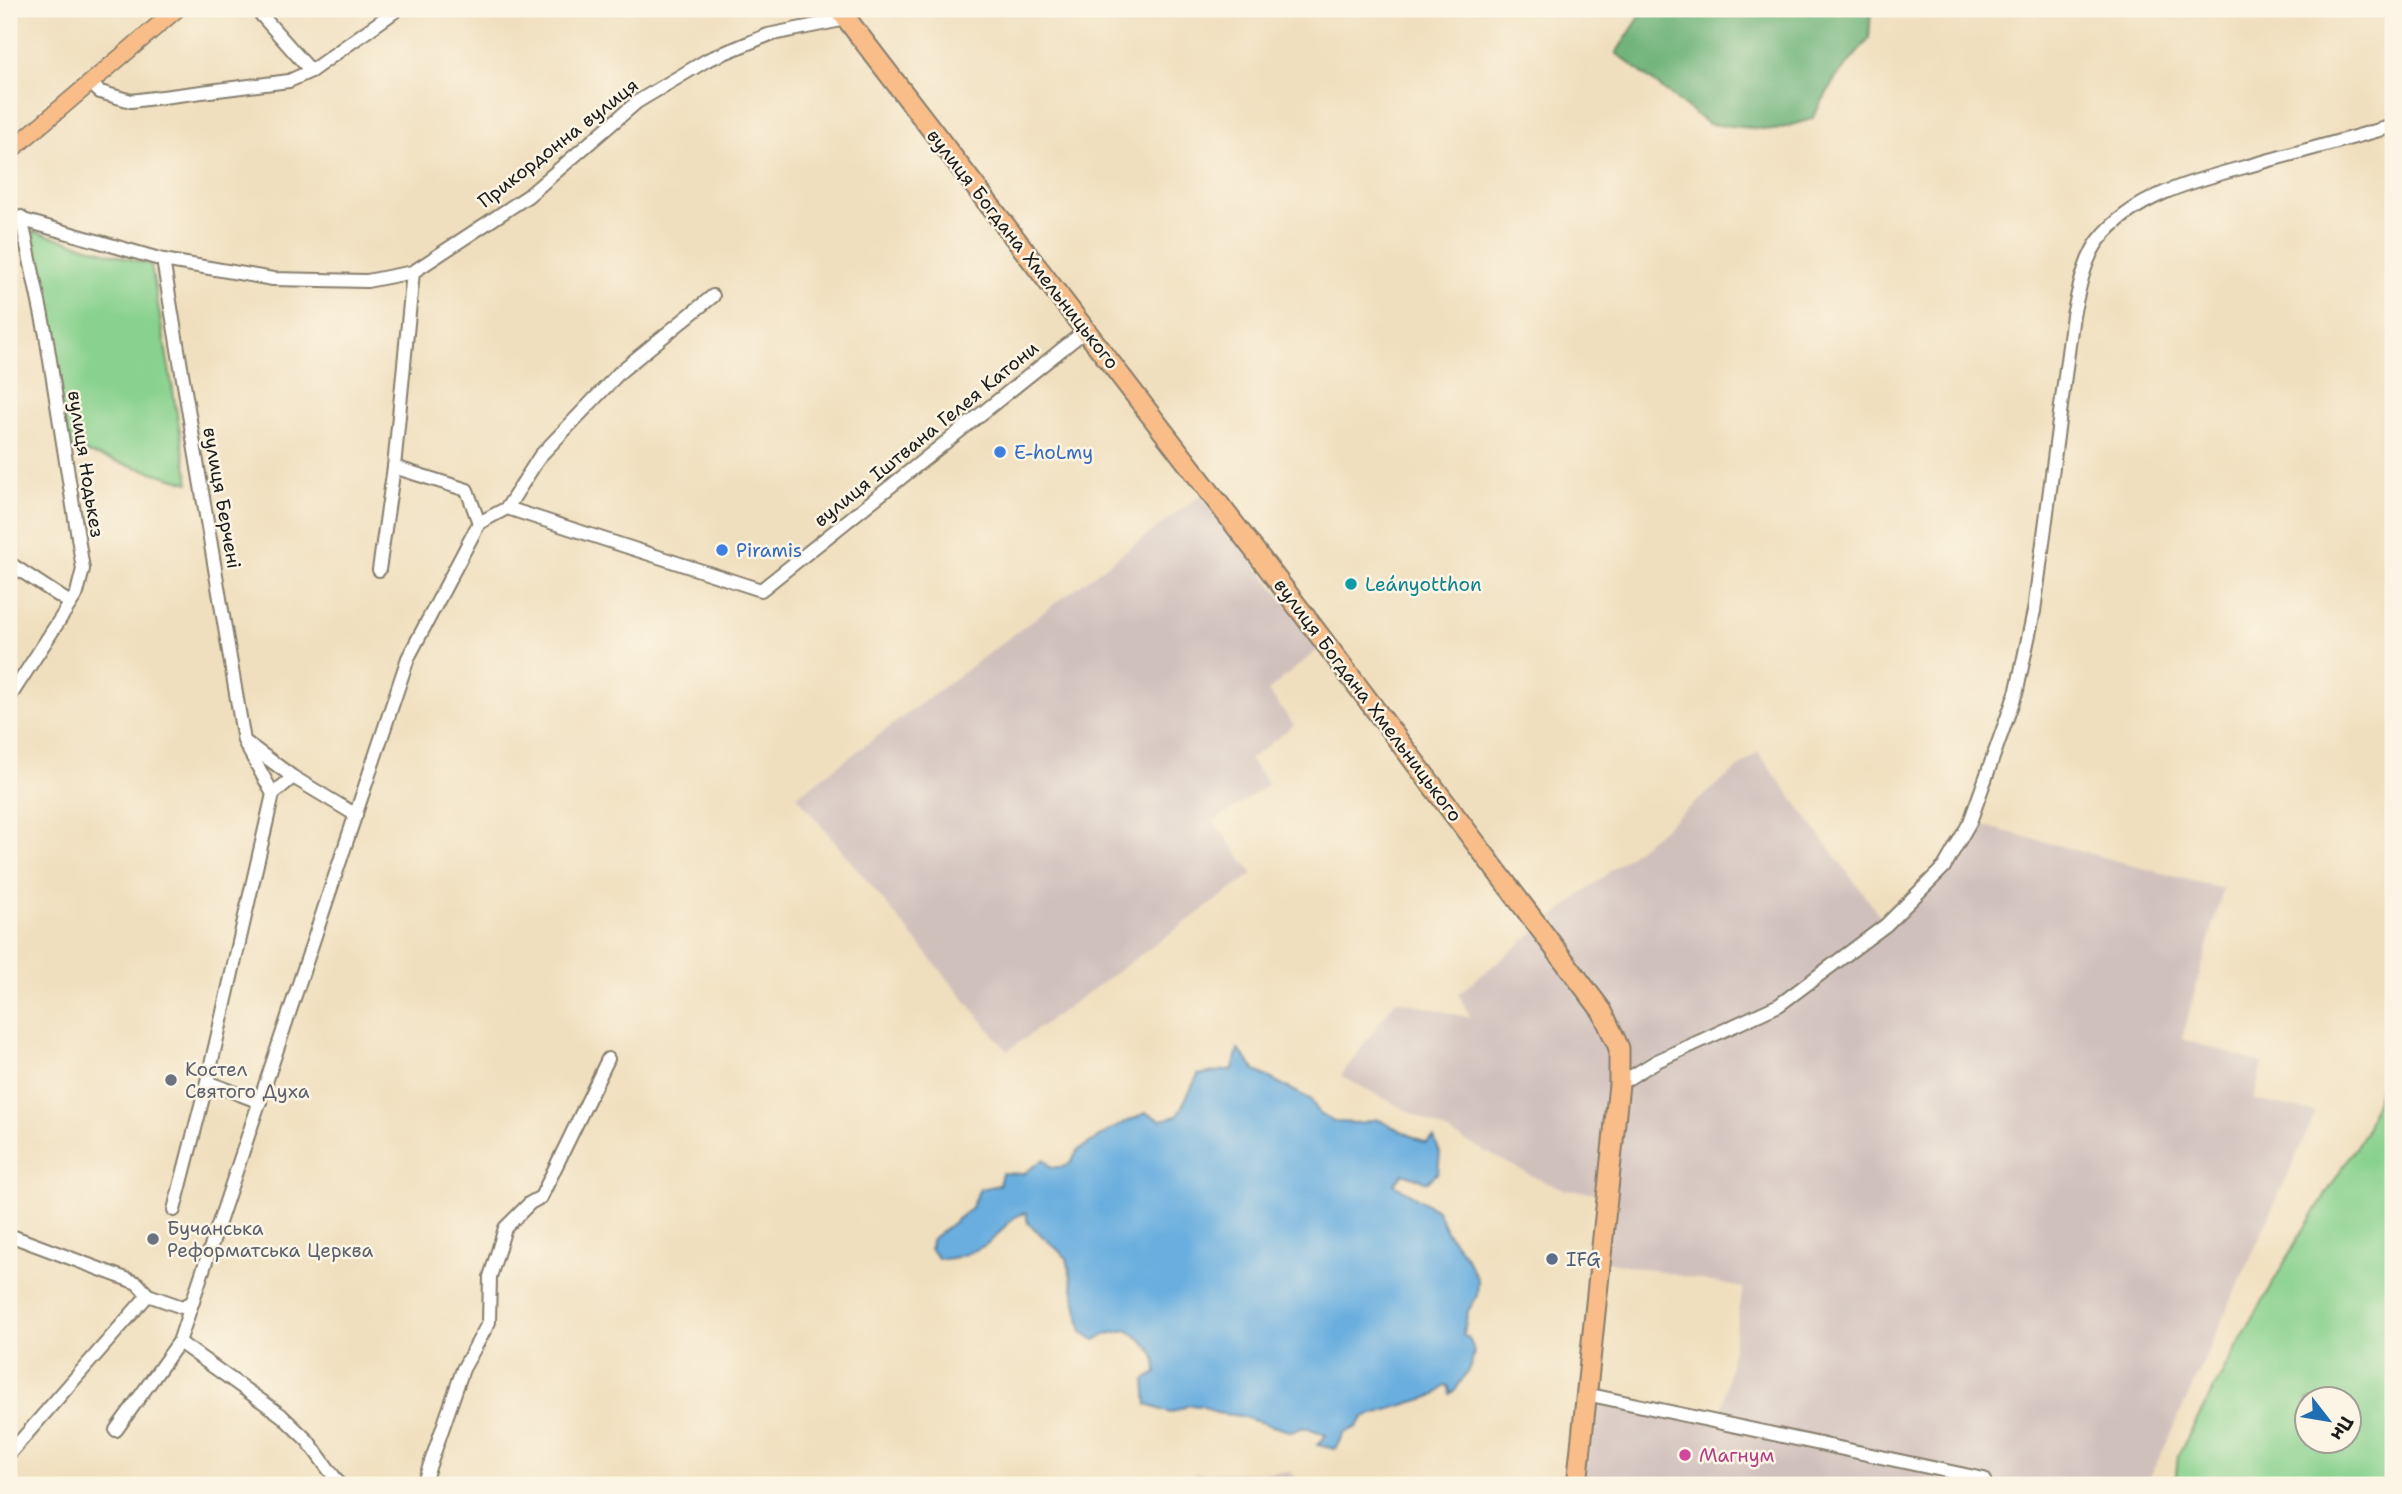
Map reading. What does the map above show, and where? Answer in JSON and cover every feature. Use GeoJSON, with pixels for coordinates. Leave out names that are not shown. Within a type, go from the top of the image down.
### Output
{"type":"FeatureCollection","features":[{"type":"Feature","properties":{"kind":"highway","name":"вулиця Богдана Хмельницького"},"geometry":{"type":"LineString","coordinates":[[842,14],[1086,330],[1602,1011],[1619,1048],[1619,1084],[1577,1485]]}},
{"type":"Feature","properties":{"kind":"main road"},"geometry":{"type":"LineString","coordinates":[[9,152],[177,9]]}},
{"type":"Feature","properties":{"kind":"street"},"geometry":{"type":"LineString","coordinates":[[257,9],[311,71]]}},
{"type":"Feature","properties":{"kind":"street"},"geometry":{"type":"LineString","coordinates":[[90,83],[100,92],[131,102],[270,85],[311,71],[398,9]]}},
{"type":"Feature","properties":{"kind":"street","name":"Прикордонна вулиця"},"geometry":{"type":"LineString","coordinates":[[15,217],[163,260],[273,279],[367,281],[413,272],[528,196],[637,102],[707,60],[768,35],[842,14]]}},
{"type":"Feature","properties":{"kind":"street"},"geometry":{"type":"LineString","coordinates":[[1619,1084],[1657,1061],[1779,1005],[1886,925],[1944,867],[1970,822],[2017,690],[2034,611],[2073,315],[2083,275],[2098,242],[2121,217],[2154,198],[2202,179],[2393,126]]}},
{"type":"Feature","properties":{"kind":"street","name":"вулиця Нодькез"},"geometry":{"type":"LineString","coordinates":[[9,698],[70,603],[83,569],[46,334],[15,217]]}},
{"type":"Feature","properties":{"kind":"street","name":"вулиця Берчені"},"geometry":{"type":"LineString","coordinates":[[163,260],[244,741],[273,794]]}},
{"type":"Feature","properties":{"kind":"street"},"geometry":{"type":"LineString","coordinates":[[379,570],[394,467],[413,272]]}},
{"type":"Feature","properties":{"kind":"street"},"geometry":{"type":"LineString","coordinates":[[116,1430],[179,1342],[408,658],[480,523],[506,508],[540,456],[621,371],[713,296]]}},
{"type":"Feature","properties":{"kind":"street","name":"вулиця Іштвана Гелея Катони"},"geometry":{"type":"LineString","coordinates":[[506,508],[761,590],[1086,330]]}},
{"type":"Feature","properties":{"kind":"street"},"geometry":{"type":"LineString","coordinates":[[394,467],[467,490],[480,523]]}},
{"type":"Feature","properties":{"kind":"street"},"geometry":{"type":"LineString","coordinates":[[9,563],[70,603]]}},
{"type":"Feature","properties":{"kind":"street"},"geometry":{"type":"LineString","coordinates":[[244,741],[293,777],[356,815]]}},
{"type":"Feature","properties":{"kind":"street"},"geometry":{"type":"LineString","coordinates":[[174,1210],[207,1082],[273,794],[293,777]]}},
{"type":"Feature","properties":{"kind":"street"},"geometry":{"type":"LineString","coordinates":[[423,1485],[463,1369],[489,1322],[491,1277],[505,1228],[541,1197],[608,1059]]}},
{"type":"Feature","properties":{"kind":"street"},"geometry":{"type":"LineString","coordinates":[[207,1082],[260,1102]]}},
{"type":"Feature","properties":{"kind":"street"},"geometry":{"type":"LineString","coordinates":[[9,1235],[137,1283],[148,1295],[182,1307],[193,1302]]}},
{"type":"Feature","properties":{"kind":"street"},"geometry":{"type":"LineString","coordinates":[[9,1454],[148,1295]]}},
{"type":"Feature","properties":{"kind":"street"},"geometry":{"type":"LineString","coordinates":[[179,1342],[281,1415],[308,1441],[341,1485]]}},
{"type":"Feature","properties":{"kind":"street"},"geometry":{"type":"LineString","coordinates":[[1586,1394],[1984,1479]]}},
{"type":"Feature","properties":{"kind":"shaded area"},"geometry":{"type":"Polygon","coordinates":[[[1202,494],[1320,648],[1268,691],[1294,725],[1249,760],[1269,784],[1214,822],[1253,874],[1007,1051],[797,796],[1202,494]]]}},
{"type":"Feature","properties":{"kind":"shaded area"},"geometry":{"type":"Polygon","coordinates":[[[1758,752],[1886,924],[1944,867],[1970,822],[2223,889],[2182,1039],[2262,1063],[2254,1100],[2316,1112],[2167,1443],[2145,1485],[1640,1485],[1578,1476],[1586,1394],[1720,1422],[1743,1288],[1600,1260],[1607,1193],[1564,1190],[1534,1177],[1341,1076],[1396,1000],[1471,1018],[1458,994],[1758,752]]]}},
{"type":"Feature","properties":{"kind":"shaded area"},"geometry":{"type":"Polygon","coordinates":[[[1290,1472],[1304,1485],[1184,1485],[1195,1473],[1290,1472]]]}},
{"type":"Feature","properties":{"kind":"green space"},"geometry":{"type":"Polygon","coordinates":[[[1645,9],[1871,10],[1869,39],[1835,79],[1812,119],[1775,130],[1708,124],[1616,53],[1645,9]]]}},
{"type":"Feature","properties":{"kind":"green space"},"geometry":{"type":"Polygon","coordinates":[[[33,231],[151,265],[189,483],[68,447],[33,231]]]}},
{"type":"Feature","properties":{"kind":"green space"},"geometry":{"type":"Polygon","coordinates":[[[2393,1028],[2393,1485],[2175,1485],[2178,1455],[2297,1240],[2365,1132],[2382,1082],[2385,1043],[2393,1028]]]}},
{"type":"Feature","properties":{"kind":"water"},"geometry":{"type":"Polygon","coordinates":[[[1238,1049],[1256,1071],[1310,1099],[1320,1114],[1334,1122],[1360,1123],[1377,1119],[1426,1143],[1434,1138],[1440,1153],[1438,1172],[1428,1182],[1403,1173],[1394,1184],[1437,1210],[1447,1233],[1465,1255],[1478,1280],[1477,1296],[1468,1311],[1463,1335],[1469,1338],[1474,1353],[1458,1386],[1450,1394],[1449,1387],[1445,1386],[1436,1395],[1364,1417],[1357,1427],[1344,1433],[1335,1449],[1318,1445],[1326,1435],[1309,1428],[1292,1432],[1240,1416],[1216,1413],[1202,1406],[1189,1405],[1170,1413],[1147,1405],[1145,1380],[1157,1373],[1153,1353],[1145,1343],[1127,1330],[1106,1334],[1095,1340],[1082,1332],[1067,1258],[1028,1223],[1026,1213],[1011,1220],[987,1244],[967,1254],[939,1259],[930,1249],[931,1240],[970,1209],[980,1189],[999,1185],[1002,1173],[1023,1174],[1044,1159],[1051,1167],[1063,1167],[1071,1163],[1077,1151],[1117,1126],[1146,1113],[1161,1120],[1177,1116],[1198,1075],[1233,1069],[1238,1049]]]}},
{"type":"Feature","properties":{"kind":"place","name":"E-hoLmy"},"geometry":{"type":"Point","coordinates":[1000,452]}},
{"type":"Feature","properties":{"kind":"place","name":"Piramis"},"geometry":{"type":"Point","coordinates":[722,550]}},
{"type":"Feature","properties":{"kind":"place","name":"Leányotthon"},"geometry":{"type":"Point","coordinates":[1351,584]}},
{"type":"Feature","properties":{"kind":"place","name":"Костел Святого Духа"},"geometry":{"type":"Point","coordinates":[171,1080]}},
{"type":"Feature","properties":{"kind":"place","name":"Бучанська Реформатська Церква"},"geometry":{"type":"Point","coordinates":[153,1239]}},
{"type":"Feature","properties":{"kind":"place","name":"IFG"},"geometry":{"type":"Point","coordinates":[1552,1259]}},
{"type":"Feature","properties":{"kind":"place","name":"Магнум"},"geometry":{"type":"Point","coordinates":[1685,1455]}}]}
